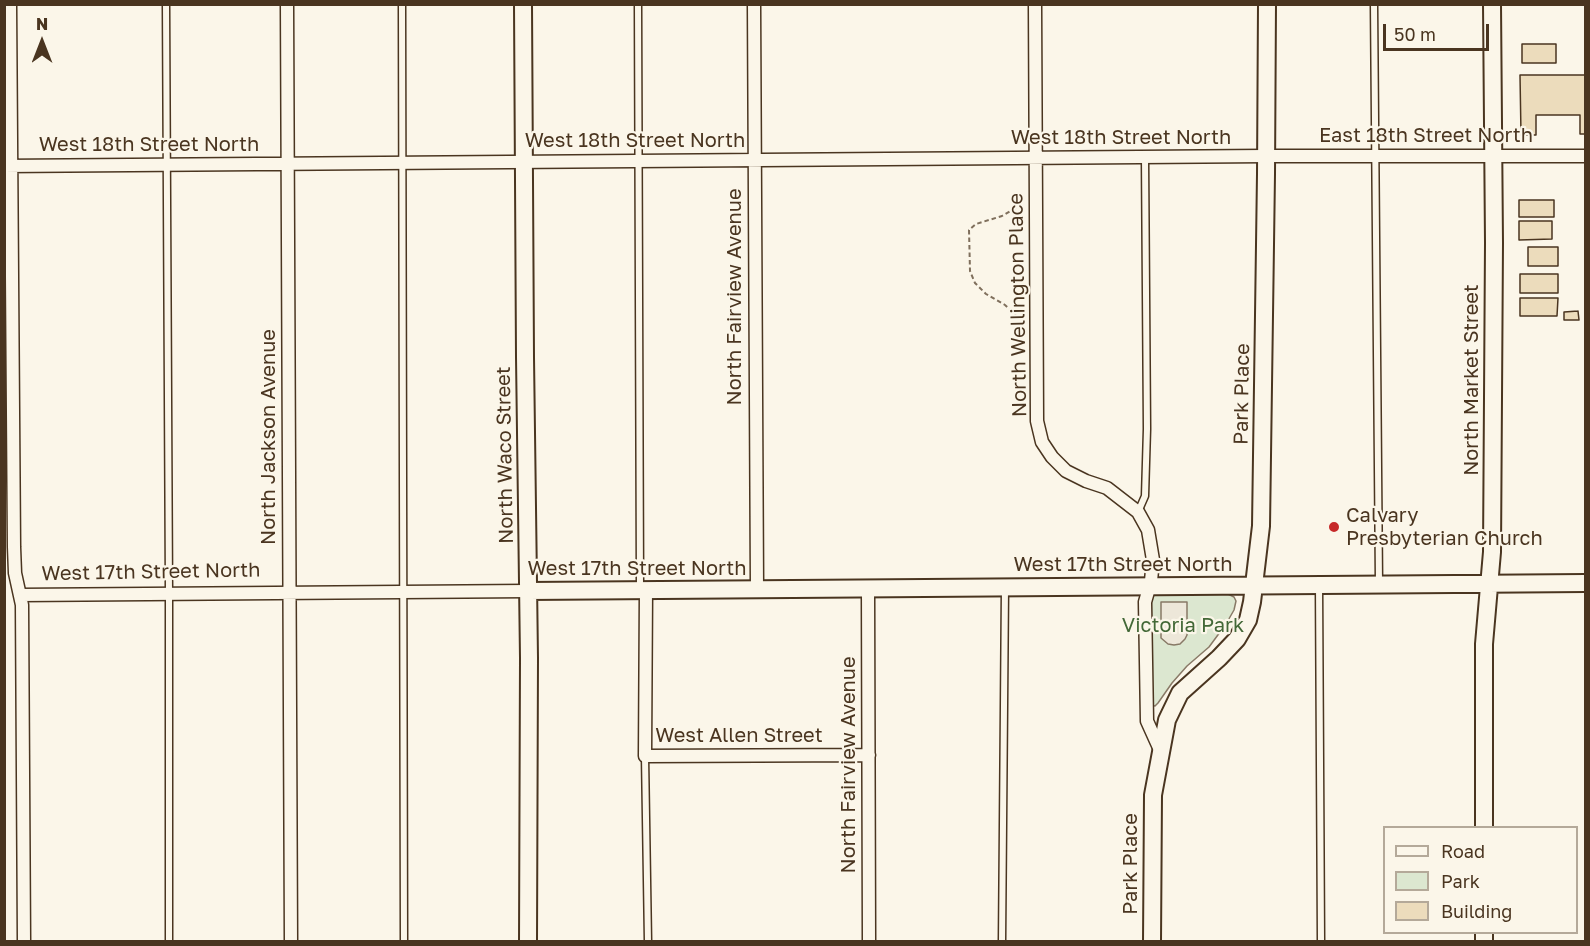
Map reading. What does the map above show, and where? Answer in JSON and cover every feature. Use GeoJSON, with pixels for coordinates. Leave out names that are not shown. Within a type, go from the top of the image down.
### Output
{"type":"FeatureCollection","features":[{"type":"Feature","properties":{"kind":"street"},"geometry":{"type":"LineString","coordinates":[[10,4],[8,166],[14,547],[15,573],[22,605],[24,942]]}},
{"type":"Feature","properties":{"kind":"street","name":"North Jackson Avenue"},"geometry":{"type":"LineString","coordinates":[[287,4],[291,942]]}},
{"type":"Feature","properties":{"kind":"street","name":"North Waco Street"},"geometry":{"type":"LineString","coordinates":[[523,4],[528,591],[528,942]]}},
{"type":"Feature","properties":{"kind":"street","name":"North Fairview Avenue"},"geometry":{"type":"LineString","coordinates":[[754,4],[757,589]]}},
{"type":"Feature","properties":{"kind":"street","name":"North Wellington Place"},"geometry":{"type":"LineString","coordinates":[[1035,4],[1037,421],[1042,442],[1052,457],[1066,471],[1107,488],[1138,512],[1148,530],[1153,560],[1150,586]]}},
{"type":"Feature","properties":{"kind":"street","name":"Park Place"},"geometry":{"type":"LineString","coordinates":[[1152,942],[1152,795],[1167,720],[1180,693],[1219,658],[1236,639],[1248,620],[1254,585],[1261,526],[1267,4]]}},
{"type":"Feature","properties":{"kind":"street","name":"North Market Street"},"geometry":{"type":"LineString","coordinates":[[1484,826],[1484,644],[1492,552],[1492,4]]}},
{"type":"Feature","properties":{"kind":"street","name":"West 18th Street North"},"geometry":{"type":"LineString","coordinates":[[8,166],[1266,156]]}},
{"type":"Feature","properties":{"kind":"street","name":"East 18th Street North"},"geometry":{"type":"LineString","coordinates":[[1266,156],[1586,156]]}},
{"type":"Feature","properties":{"kind":"street","name":"West 17th Street North"},"geometry":{"type":"LineString","coordinates":[[20,595],[1586,583]]}},
{"type":"Feature","properties":{"kind":"street"},"geometry":{"type":"LineString","coordinates":[[1150,586],[1145,602],[1147,721],[1161,752]]}},
{"type":"Feature","properties":{"kind":"street","name":"North Fairview Avenue"},"geometry":{"type":"LineString","coordinates":[[868,588],[869,942]]}},
{"type":"Feature","properties":{"kind":"street"},"geometry":{"type":"LineString","coordinates":[[643,590],[645,756]]}},
{"type":"Feature","properties":{"kind":"street","name":"West Allen Street"},"geometry":{"type":"LineString","coordinates":[[645,756],[869,755]]}},
{"type":"Feature","properties":{"kind":"lane"},"geometry":{"type":"LineString","coordinates":[[166,4],[169,942]]}},
{"type":"Feature","properties":{"kind":"lane"},"geometry":{"type":"LineString","coordinates":[[402,4],[404,942]]}},
{"type":"Feature","properties":{"kind":"lane"},"geometry":{"type":"LineString","coordinates":[[638,4],[643,590]]}},
{"type":"Feature","properties":{"kind":"lane"},"geometry":{"type":"LineString","coordinates":[[1374,4],[1379,584]]}},
{"type":"Feature","properties":{"kind":"lane"},"geometry":{"type":"LineString","coordinates":[[1138,512],[1145,496],[1147,429],[1145,157]]}},
{"type":"Feature","properties":{"kind":"lane"},"geometry":{"type":"LineString","coordinates":[[1319,585],[1321,942]]}},
{"type":"Feature","properties":{"kind":"lane"},"geometry":{"type":"LineString","coordinates":[[1002,942],[1005,587]]}},
{"type":"Feature","properties":{"kind":"lane"},"geometry":{"type":"LineString","coordinates":[[645,756],[648,942]]}},
{"type":"Feature","properties":{"kind":"path"},"geometry":{"type":"LineString","coordinates":[[1016,208],[1002,216],[976,224],[969,230],[970,271],[975,283],[986,294],[1005,305],[1016,315]]}},
{"type":"Feature","properties":{"kind":"green space","name":"Victoria Park"},"geometry":{"type":"Polygon","coordinates":[[[1226,593],[1234,597],[1236,601],[1226,624],[1209,647],[1172,683],[1158,703],[1155,706],[1150,705],[1150,602],[1153,595],[1226,593]]]}},
{"type":"Feature","properties":{"kind":"shaded area"},"geometry":{"type":"Polygon","coordinates":[[[1161,602],[1187,602],[1187,635],[1180,644],[1168,644],[1161,638],[1161,602]]]}},
{"type":"Feature","properties":{"kind":"building"},"geometry":{"type":"Polygon","coordinates":[[[1522,44],[1556,44],[1556,63],[1522,63],[1522,44]]]}},
{"type":"Feature","properties":{"kind":"building"},"geometry":{"type":"Polygon","coordinates":[[[1520,75],[1586,75],[1586,134],[1580,134],[1580,115],[1536,115],[1536,135],[1521,135],[1520,75]]]}},
{"type":"Feature","properties":{"kind":"building"},"geometry":{"type":"Polygon","coordinates":[[[1519,200],[1554,200],[1554,217],[1519,217],[1519,200]]]}},
{"type":"Feature","properties":{"kind":"building"},"geometry":{"type":"Polygon","coordinates":[[[1519,221],[1552,221],[1552,239],[1519,240],[1519,221]]]}},
{"type":"Feature","properties":{"kind":"building"},"geometry":{"type":"Polygon","coordinates":[[[1528,247],[1558,247],[1558,266],[1528,266],[1528,247]]]}},
{"type":"Feature","properties":{"kind":"building"},"geometry":{"type":"Polygon","coordinates":[[[1520,274],[1558,274],[1558,293],[1520,293],[1520,274]]]}},
{"type":"Feature","properties":{"kind":"building"},"geometry":{"type":"Polygon","coordinates":[[[1520,298],[1558,298],[1557,316],[1520,316],[1520,298]]]}},
{"type":"Feature","properties":{"kind":"building"},"geometry":{"type":"Polygon","coordinates":[[[1578,311],[1579,320],[1564,320],[1564,312],[1578,311]]]}},
{"type":"Feature","properties":{"kind":"place","name":"Calvary Presbyterian Church"},"geometry":{"type":"Point","coordinates":[1334,527]}}]}
